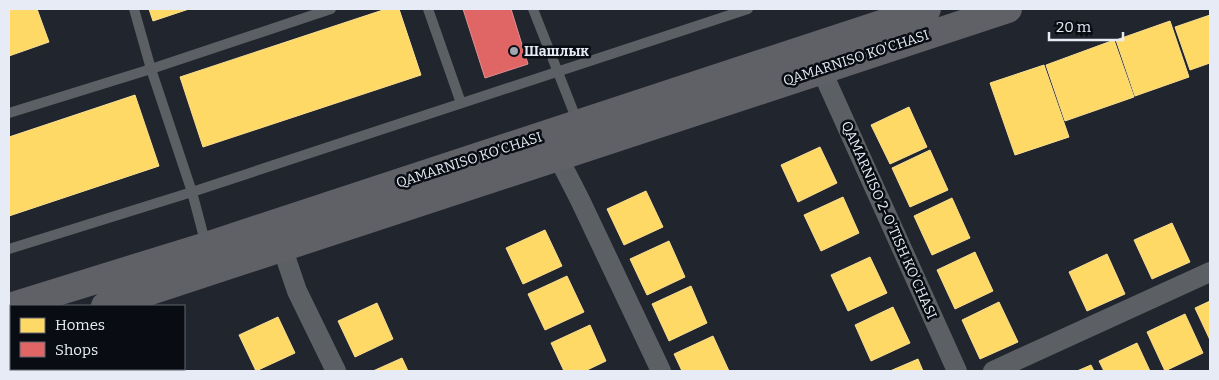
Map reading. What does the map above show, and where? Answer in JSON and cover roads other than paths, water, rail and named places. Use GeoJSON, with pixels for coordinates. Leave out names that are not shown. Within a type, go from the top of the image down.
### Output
{"type":"FeatureCollection","features":[{"type":"Feature","properties":{"kind":"main road","name":"QAMARNISO KO'CHASI"},"geometry":{"type":"LineString","coordinates":[[15,305],[206,246],[928,9]]}},
{"type":"Feature","properties":{"kind":"main road","name":"QAMARNISO KO'CHASI"},"geometry":{"type":"LineString","coordinates":[[108,305],[1008,9]]}},
{"type":"Feature","properties":{"kind":"street","name":"QAMARNISO 2-O'TISH KO'CHASI"},"geometry":{"type":"LineString","coordinates":[[821,69],[957,371]]}},
{"type":"Feature","properties":{"kind":"street"},"geometry":{"type":"LineString","coordinates":[[558,157],[661,371]]}},
{"type":"Feature","properties":{"kind":"street"},"geometry":{"type":"LineString","coordinates":[[282,247],[297,291],[336,371]]}},
{"type":"Feature","properties":{"kind":"street"},"geometry":{"type":"LineString","coordinates":[[993,371],[1210,272]]}},
{"type":"Feature","properties":{"kind":"lane"},"geometry":{"type":"LineString","coordinates":[[134,9],[151,69],[192,192],[206,246]]}},
{"type":"Feature","properties":{"kind":"lane"},"geometry":{"type":"LineString","coordinates":[[9,113],[151,69],[331,9]]}},
{"type":"Feature","properties":{"kind":"lane"},"geometry":{"type":"LineString","coordinates":[[428,9],[461,103]]}},
{"type":"Feature","properties":{"kind":"lane"},"geometry":{"type":"LineString","coordinates":[[533,9],[578,124]]}},
{"type":"Feature","properties":{"kind":"lane"},"geometry":{"type":"LineString","coordinates":[[9,250],[192,192],[748,9]]}},
{"type":"Feature","properties":{"kind":"place","name":"Шашлык"},"geometry":{"type":"Point","coordinates":[514,51]}}]}
